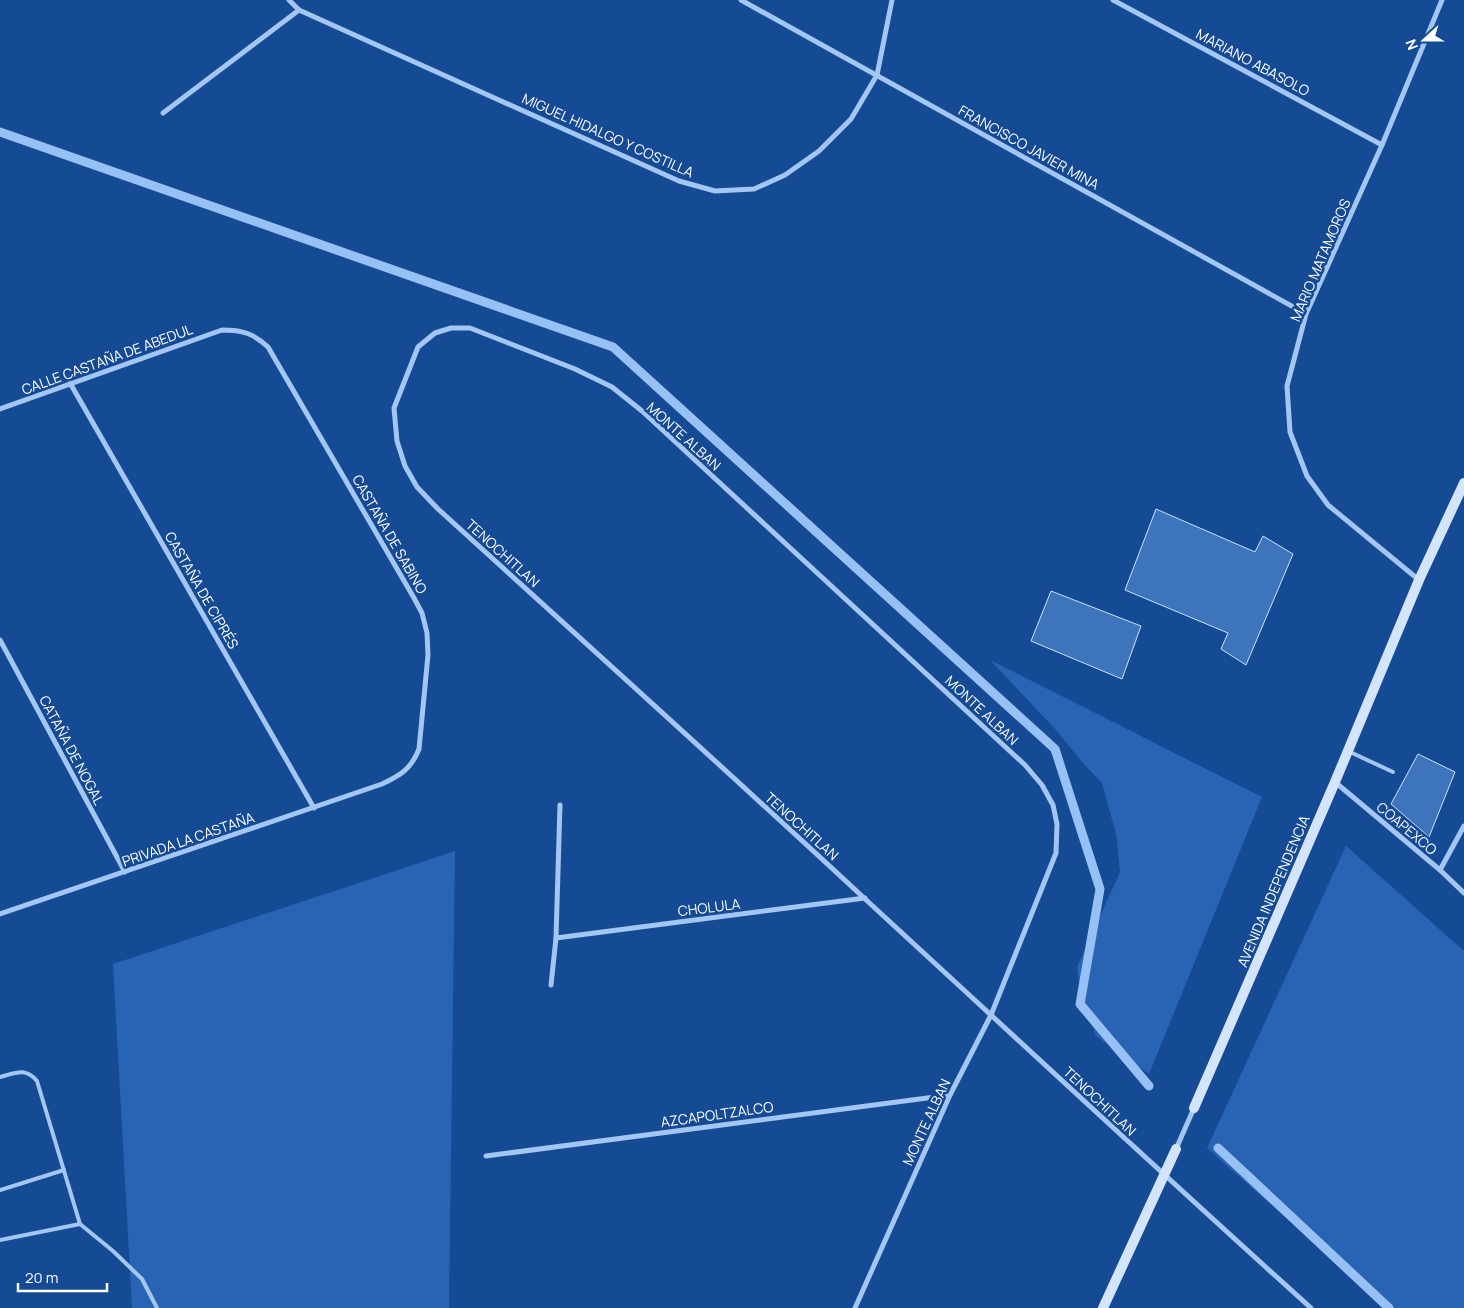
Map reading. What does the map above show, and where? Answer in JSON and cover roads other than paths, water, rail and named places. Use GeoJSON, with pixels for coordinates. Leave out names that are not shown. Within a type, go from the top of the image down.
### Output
{"type":"FeatureCollection","features":[{"type":"Feature","properties":{"kind":"street","name":"MIGUEL HIDALGO Y COSTILLA"},"geometry":{"type":"LineString","coordinates":[[289,0],[300,10],[679,181],[716,191],[754,189],[786,175],[818,151],[851,118],[877,75],[892,0]]}},
{"type":"Feature","properties":{"kind":"street","name":"FRANCISCO JAVIER MINA"},"geometry":{"type":"LineString","coordinates":[[741,0],[1306,314]]}},
{"type":"Feature","properties":{"kind":"street","name":"MARIANO ABASOLO"},"geometry":{"type":"LineString","coordinates":[[1113,0],[1382,145]]}},
{"type":"Feature","properties":{"kind":"street","name":"MARIO MATAMOROS"},"geometry":{"type":"LineString","coordinates":[[1419,580],[1328,505],[1307,476],[1290,432],[1287,386],[1306,314],[1382,145],[1442,0]]}},
{"type":"Feature","properties":{"kind":"street"},"geometry":{"type":"LineString","coordinates":[[163,113],[300,10]]}},
{"type":"Feature","properties":{"kind":"street","name":"TENOCHITLAN"},"geometry":{"type":"LineString","coordinates":[[451,328],[435,333],[418,347],[394,408],[397,441],[405,466],[418,487],[438,509],[1311,1308]]}},
{"type":"Feature","properties":{"kind":"street","name":"MONTE ALBAN"},"geometry":{"type":"LineString","coordinates":[[451,328],[470,328],[575,369],[612,387],[656,425],[1025,765],[1042,785],[1053,805],[1057,824],[1056,853],[991,1016],[950,1095],[855,1308]]}},
{"type":"Feature","properties":{"kind":"street","name":"CALLE CASTAÑA DE ABEDUL"},"geometry":{"type":"LineString","coordinates":[[0,409],[222,330]]}},
{"type":"Feature","properties":{"kind":"street","name":"CASTAÑA DE SABINO"},"geometry":{"type":"LineString","coordinates":[[222,330],[237,330],[257,336],[268,347],[422,614],[427,633],[428,655],[419,749],[414,761],[407,770],[382,784]]}},
{"type":"Feature","properties":{"kind":"street","name":"CASTAÑA DE CIPRÉS"},"geometry":{"type":"LineString","coordinates":[[70,383],[314,808]]}},
{"type":"Feature","properties":{"kind":"street","name":"AVENIDA INDEPENDENCIA"},"geometry":{"type":"LineString","coordinates":[[1103,1308],[1194,1108],[1335,782],[1419,580],[1464,483]]}},
{"type":"Feature","properties":{"kind":"street","name":"CATAÑA DE NOGAL"},"geometry":{"type":"LineString","coordinates":[[0,640],[125,872]]}},
{"type":"Feature","properties":{"kind":"street","name":"COAPEXCO"},"geometry":{"type":"LineString","coordinates":[[1335,782],[1440,870],[1464,893]]}},
{"type":"Feature","properties":{"kind":"street","name":"PRIVADA LA CASTAÑA"},"geometry":{"type":"LineString","coordinates":[[0,914],[382,784]]}},
{"type":"Feature","properties":{"kind":"street"},"geometry":{"type":"LineString","coordinates":[[551,984],[556,938],[560,805]]}},
{"type":"Feature","properties":{"kind":"street"},"geometry":{"type":"LineString","coordinates":[[1440,870],[1464,826]]}},
{"type":"Feature","properties":{"kind":"street","name":"CHOLULA"},"geometry":{"type":"LineString","coordinates":[[556,938],[865,898]]}},
{"type":"Feature","properties":{"kind":"street","name":"AZCAPOLTZALCO"},"geometry":{"type":"LineString","coordinates":[[486,1156],[950,1095]]}},
{"type":"Feature","properties":{"kind":"lane"},"geometry":{"type":"LineString","coordinates":[[1348,751],[1393,772]]}},
{"type":"Feature","properties":{"kind":"lane"},"geometry":{"type":"LineString","coordinates":[[0,1077],[24,1072],[31,1074],[37,1081],[80,1224],[114,1251],[142,1279],[157,1308]]}},
{"type":"Feature","properties":{"kind":"lane"},"geometry":{"type":"LineString","coordinates":[[0,1190],[64,1170]]}},
{"type":"Feature","properties":{"kind":"lane"},"geometry":{"type":"LineString","coordinates":[[0,1240],[80,1224]]}},
{"type":"Feature","properties":{"kind":"waterway"},"geometry":{"type":"LineString","coordinates":[[0,132],[613,347],[1055,749],[1100,889],[1080,1004],[1149,1086]]}},
{"type":"Feature","properties":{"kind":"waterway"},"geometry":{"type":"LineString","coordinates":[[1218,1148],[1389,1308]]}}]}
